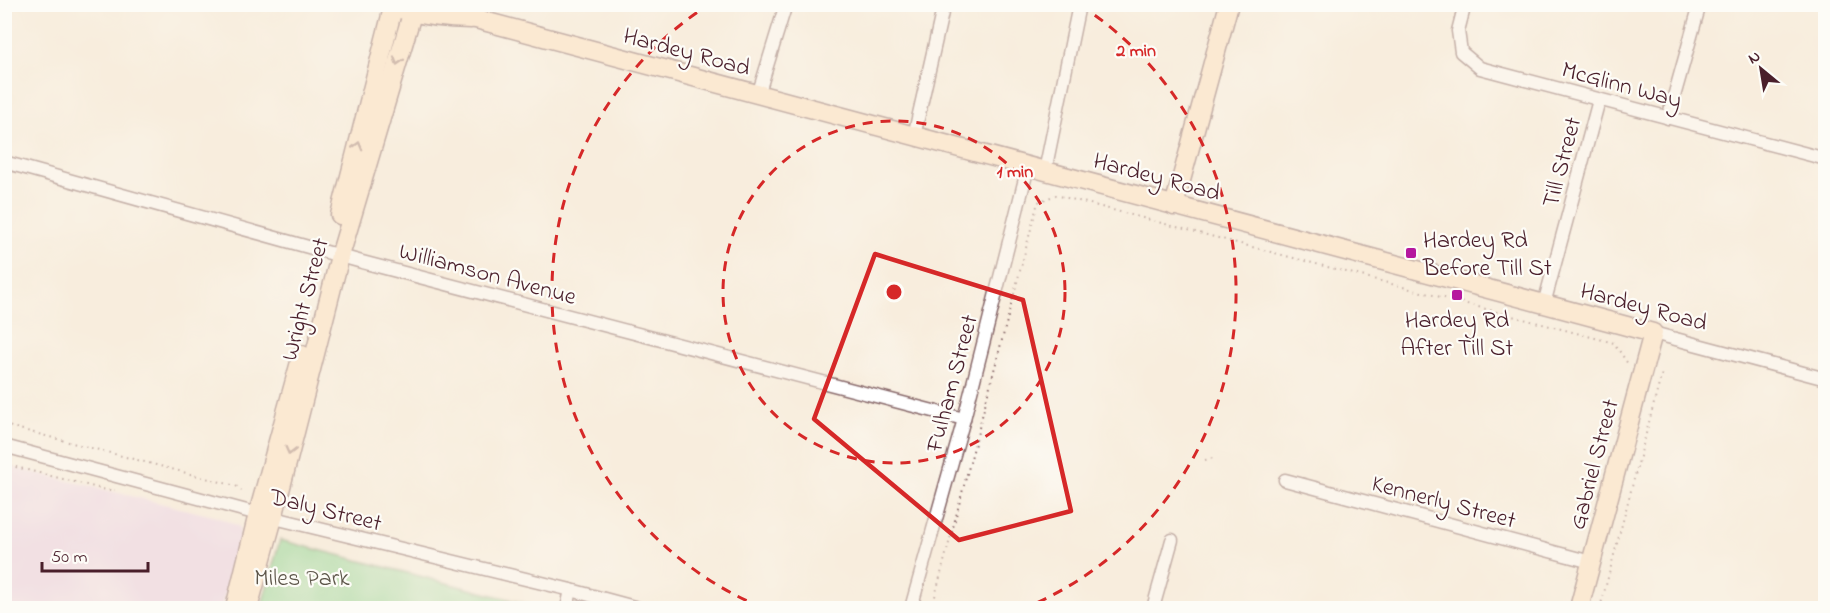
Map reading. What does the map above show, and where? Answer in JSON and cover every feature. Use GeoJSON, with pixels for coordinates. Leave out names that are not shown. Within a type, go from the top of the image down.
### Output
{"type":"FeatureCollection","features":[{"type":"Feature","properties":{"kind":"street","name":"Hardey Road"},"geometry":{"type":"LineString","coordinates":[[448,4],[476,19],[1826,379]]}},
{"type":"Feature","properties":{"kind":"street"},"geometry":{"type":"LineString","coordinates":[[758,95],[786,4]]}},
{"type":"Feature","properties":{"kind":"street"},"geometry":{"type":"LineString","coordinates":[[914,136],[944,4]]}},
{"type":"Feature","properties":{"kind":"street"},"geometry":{"type":"LineString","coordinates":[[1174,206],[1229,4]]}},
{"type":"Feature","properties":{"kind":"street","name":"McGlinn Way"},"geometry":{"type":"LineString","coordinates":[[1465,4],[1458,31],[1461,52],[1480,68],[1826,159]]}},
{"type":"Feature","properties":{"kind":"street"},"geometry":{"type":"LineString","coordinates":[[1668,118],[1700,4]]}},
{"type":"Feature","properties":{"kind":"street","name":"Hardey Road"},"geometry":{"type":"LineString","coordinates":[[391,5],[453,19],[476,19]]}},
{"type":"Feature","properties":{"kind":"street","name":"Wright Street"},"geometry":{"type":"LineString","coordinates":[[235,609],[266,516],[335,255],[391,5]]}},
{"type":"Feature","properties":{"kind":"street","name":"Fulham Street"},"geometry":{"type":"LineString","coordinates":[[911,609],[963,419],[1036,169],[1079,5]]}},
{"type":"Feature","properties":{"kind":"street","name":"Wright Street"},"geometry":{"type":"LineString","coordinates":[[335,255],[413,9]]}},
{"type":"Feature","properties":{"kind":"street","name":"Till Street"},"geometry":{"type":"LineString","coordinates":[[1544,304],[1599,100]]}},
{"type":"Feature","properties":{"kind":"street","name":"Williamson Avenue"},"geometry":{"type":"LineString","coordinates":[[4,162],[335,255],[963,419]]}},
{"type":"Feature","properties":{"kind":"street","name":"Gabriel Street"},"geometry":{"type":"LineString","coordinates":[[1579,609],[1653,333]]}},
{"type":"Feature","properties":{"kind":"street","name":"Daly Street"},"geometry":{"type":"LineString","coordinates":[[4,446],[266,516],[571,590],[638,609]]}},
{"type":"Feature","properties":{"kind":"street","name":"Kennerly Street"},"geometry":{"type":"LineString","coordinates":[[1286,480],[1591,562]]}},
{"type":"Feature","properties":{"kind":"street","name":"Wright Street"},"geometry":{"type":"LineString","coordinates":[[248,609],[266,516]]}},
{"type":"Feature","properties":{"kind":"street"},"geometry":{"type":"LineString","coordinates":[[1153,609],[1172,540]]}},
{"type":"Feature","properties":{"kind":"street"},"geometry":{"type":"LineString","coordinates":[[567,609],[571,590]]}},
{"type":"Feature","properties":{"kind":"path"},"geometry":{"type":"LineString","coordinates":[[932,609],[1038,202],[1056,195],[1614,343],[1628,364]]}},
{"type":"Feature","properties":{"kind":"path"},"geometry":{"type":"LineString","coordinates":[[1600,609],[1662,373]]}},
{"type":"Feature","properties":{"kind":"path"},"geometry":{"type":"LineString","coordinates":[[4,425],[236,486],[243,492]]}},
{"type":"Feature","properties":{"kind":"path"},"geometry":{"type":"LineString","coordinates":[[1205,460],[1214,458]]}},
{"type":"Feature","properties":{"kind":"highlighted area"},"geometry":{"type":"Polygon","coordinates":[[[875,254],[1023,300],[1071,511],[959,540],[814,419],[875,254]]]}},
{"type":"Feature","properties":{"kind":"shaded area"},"geometry":{"type":"Polygon","coordinates":[[[4,465],[217,517],[238,526],[241,537],[221,608],[13,608],[5,606],[4,465]]]}},
{"type":"Feature","properties":{"kind":"green space","name":"Miles Park"},"geometry":{"type":"Polygon","coordinates":[[[280,540],[539,607],[539,608],[261,608],[280,540]]]}},
{"type":"Feature","properties":{"kind":"place","name":"Hardey Rd Before Till St"},"geometry":{"type":"Point","coordinates":[1411,253]}},
{"type":"Feature","properties":{"kind":"place","name":"Hardey Rd After Till St"},"geometry":{"type":"Point","coordinates":[1457,295]}}]}
